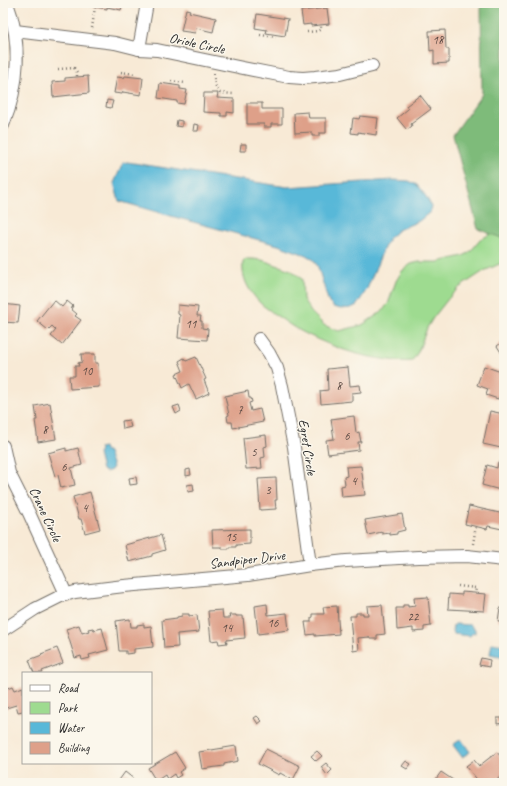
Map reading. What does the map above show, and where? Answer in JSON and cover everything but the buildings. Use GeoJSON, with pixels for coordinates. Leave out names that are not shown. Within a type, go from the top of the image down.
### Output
{"type":"FeatureCollection","features":[{"type":"Feature","properties":{"kind":"street"},"geometry":{"type":"LineString","coordinates":[[3,125],[11,103],[16,69],[15,31],[7,3]]}},
{"type":"Feature","properties":{"kind":"street"},"geometry":{"type":"LineString","coordinates":[[139,49],[147,3]]}},
{"type":"Feature","properties":{"kind":"street","name":"Oriole Circle"},"geometry":{"type":"LineString","coordinates":[[15,31],[115,44],[139,49],[157,50],[289,77],[303,78],[340,74],[372,66]]}},
{"type":"Feature","properties":{"kind":"street","name":"Egret Circle"},"geometry":{"type":"LineString","coordinates":[[259,339],[277,368],[282,386],[294,453],[310,565]]}},
{"type":"Feature","properties":{"kind":"street","name":"Crane Circle"},"geometry":{"type":"LineString","coordinates":[[3,446],[9,473],[66,594]]}},
{"type":"Feature","properties":{"kind":"street","name":"Sandpiper Drive"},"geometry":{"type":"LineString","coordinates":[[3,630],[35,609],[66,594],[76,592],[263,573],[346,561],[418,556],[466,556],[504,560]]}},
{"type":"Feature","properties":{"kind":"path"},"geometry":{"type":"LineString","coordinates":[[91,33],[95,7]]}},
{"type":"Feature","properties":{"kind":"path"},"geometry":{"type":"LineString","coordinates":[[307,32],[321,30],[321,26]]}},
{"type":"Feature","properties":{"kind":"path"},"geometry":{"type":"LineString","coordinates":[[260,35],[276,37]]}},
{"type":"Feature","properties":{"kind":"path"},"geometry":{"type":"LineString","coordinates":[[58,69],[74,68],[77,72],[77,77]]}},
{"type":"Feature","properties":{"kind":"path"},"geometry":{"type":"LineString","coordinates":[[121,72],[135,74]]}},
{"type":"Feature","properties":{"kind":"path"},"geometry":{"type":"LineString","coordinates":[[214,74],[215,87],[220,92],[234,94]]}},
{"type":"Feature","properties":{"kind":"path"},"geometry":{"type":"LineString","coordinates":[[171,85],[171,81],[185,83]]}},
{"type":"Feature","properties":{"kind":"path"},"geometry":{"type":"LineString","coordinates":[[473,544],[476,526]]}},
{"type":"Feature","properties":{"kind":"path"},"geometry":{"type":"LineString","coordinates":[[458,586],[476,588],[475,593]]}},
{"type":"Feature","properties":{"kind":"green space"},"geometry":{"type":"Polygon","coordinates":[[[481,3],[504,3],[504,239],[478,229],[453,135],[482,94],[481,3]]]}},
{"type":"Feature","properties":{"kind":"green space"},"geometry":{"type":"Polygon","coordinates":[[[504,230],[504,262],[484,271],[460,287],[448,299],[427,328],[418,352],[412,361],[396,361],[353,353],[306,334],[290,325],[260,303],[249,289],[243,273],[243,262],[246,259],[262,260],[291,270],[302,279],[303,299],[311,312],[324,325],[339,331],[362,325],[380,313],[388,304],[396,281],[402,271],[411,264],[419,262],[438,262],[463,256],[469,253],[481,239],[494,232],[504,230]]]}},
{"type":"Feature","properties":{"kind":"water"},"geometry":{"type":"Polygon","coordinates":[[[127,162],[287,187],[393,180],[409,181],[417,185],[425,195],[431,205],[430,212],[419,221],[398,230],[389,238],[367,289],[357,305],[351,308],[341,309],[333,307],[329,303],[318,267],[314,260],[306,255],[278,245],[119,201],[114,183],[123,163],[127,162]]]}},
{"type":"Feature","properties":{"kind":"water"},"geometry":{"type":"Polygon","coordinates":[[[104,447],[108,452],[113,467],[111,470],[106,472],[102,470],[98,454],[100,451],[99,448],[104,447]]]}},
{"type":"Feature","properties":{"kind":"water"},"geometry":{"type":"Polygon","coordinates":[[[455,624],[471,625],[473,629],[475,629],[475,633],[470,636],[454,634],[452,631],[455,624]]]}},
{"type":"Feature","properties":{"kind":"water"},"geometry":{"type":"Polygon","coordinates":[[[492,643],[504,645],[504,657],[490,654],[492,643]]]}},
{"type":"Feature","properties":{"kind":"water"},"geometry":{"type":"Polygon","coordinates":[[[461,739],[470,752],[462,757],[453,745],[461,739]]]}}]}
